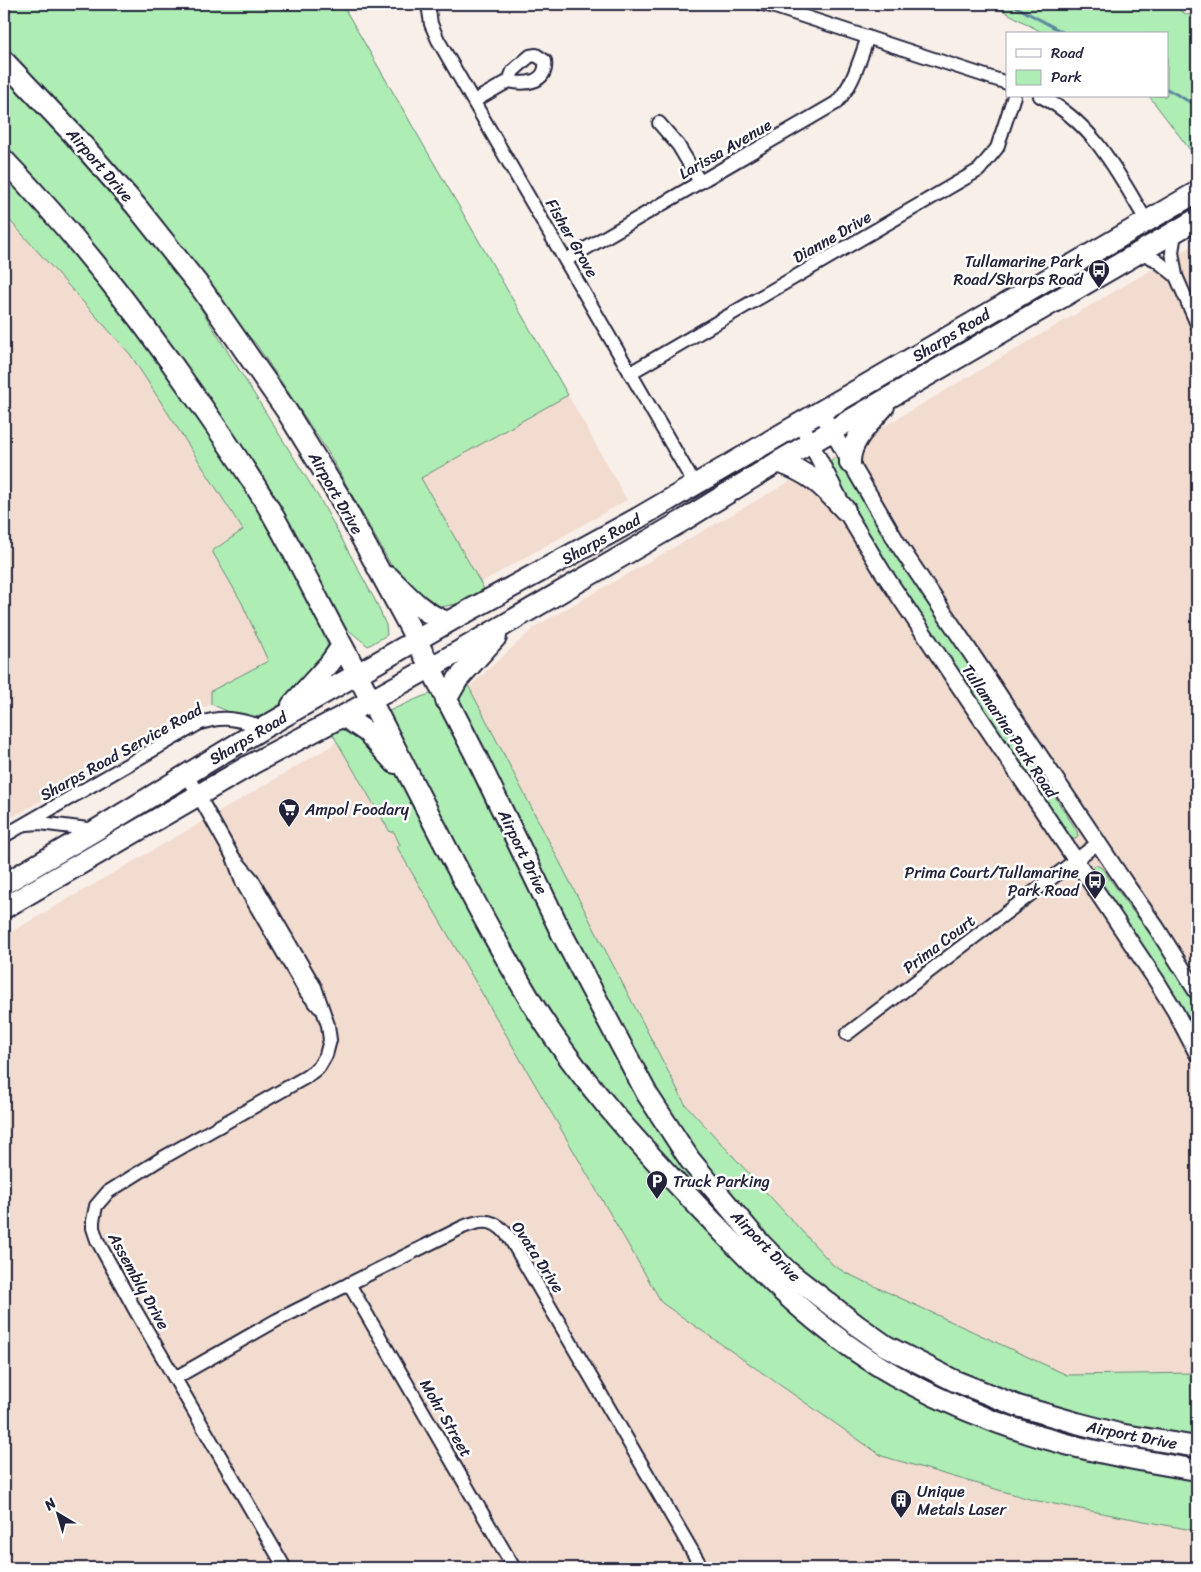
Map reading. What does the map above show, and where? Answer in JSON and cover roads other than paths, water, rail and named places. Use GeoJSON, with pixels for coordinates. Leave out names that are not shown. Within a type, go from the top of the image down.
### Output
{"type":"FeatureCollection","features":[{"type":"Feature","properties":{"kind":"main road","name":"Airport Drive"},"geometry":{"type":"LineString","coordinates":[[4,61],[73,134],[136,206],[201,288],[250,356],[300,431],[339,496],[430,667],[475,754],[561,932],[647,1094],[690,1160],[756,1240],[787,1271],[816,1296],[886,1346],[982,1393],[1048,1415],[1119,1434],[1197,1447]]}},
{"type":"Feature","properties":{"kind":"main road","name":"Airport Drive"},"geometry":{"type":"LineString","coordinates":[[4,160],[82,246],[127,301],[226,440],[267,504],[485,921],[533,1005],[604,1104],[680,1188],[759,1270],[806,1314],[843,1342],[905,1381],[1000,1424],[1070,1445],[1197,1470]]}},
{"type":"Feature","properties":{"kind":"main road","name":"Sharps Road"},"geometry":{"type":"LineString","coordinates":[[4,884],[272,723],[448,622],[695,485],[1146,220],[1197,192]]}},
{"type":"Feature","properties":{"kind":"main road"},"geometry":{"type":"LineString","coordinates":[[1146,220],[1155,225],[1164,225],[1185,214],[1197,219]]}},
{"type":"Feature","properties":{"kind":"main road","name":"Sharps Road"},"geometry":{"type":"LineString","coordinates":[[4,908],[284,746],[343,716],[516,618],[684,520],[778,462],[1197,219]]}},
{"type":"Feature","properties":{"kind":"main road"},"geometry":{"type":"LineString","coordinates":[[850,464],[851,451],[857,439],[891,397]]}},
{"type":"Feature","properties":{"kind":"main road"},"geometry":{"type":"LineString","coordinates":[[778,462],[811,477],[830,493],[845,510]]}},
{"type":"Feature","properties":{"kind":"main road"},"geometry":{"type":"LineString","coordinates":[[375,563],[427,613],[437,619],[448,622]]}},
{"type":"Feature","properties":{"kind":"main road"},"geometry":{"type":"LineString","coordinates":[[446,700],[458,678],[516,618]]}},
{"type":"Feature","properties":{"kind":"main road"},"geometry":{"type":"LineString","coordinates":[[272,723],[330,664],[342,646]]}},
{"type":"Feature","properties":{"kind":"main road"},"geometry":{"type":"LineString","coordinates":[[343,716],[367,732],[414,785]]}},
{"type":"Feature","properties":{"kind":"street","name":"Fisher Grove"},"geometry":{"type":"LineString","coordinates":[[428,4],[431,24],[438,40],[695,485]]}},
{"type":"Feature","properties":{"kind":"street"},"geometry":{"type":"LineString","coordinates":[[762,4],[775,6],[1006,83]]}},
{"type":"Feature","properties":{"kind":"street","name":"Larissa Avenue"},"geometry":{"type":"LineString","coordinates":[[566,260],[836,103],[854,79],[868,37]]}},
{"type":"Feature","properties":{"kind":"street"},"geometry":{"type":"LineString","coordinates":[[474,101],[509,81]]}},
{"type":"Feature","properties":{"kind":"street","name":"Dianne Drive"},"geometry":{"type":"LineString","coordinates":[[630,373],[979,170],[997,148],[1013,98]]}},
{"type":"Feature","properties":{"kind":"street"},"geometry":{"type":"LineString","coordinates":[[1043,98],[1072,117],[1097,141],[1146,220]]}},
{"type":"Feature","properties":{"kind":"street"},"geometry":{"type":"LineString","coordinates":[[659,123],[678,145],[700,182]]}},
{"type":"Feature","properties":{"kind":"street"},"geometry":{"type":"LineString","coordinates":[[1174,233],[1172,252],[1176,276],[1197,324]]}},
{"type":"Feature","properties":{"kind":"street"},"geometry":{"type":"LineString","coordinates":[[1140,252],[1156,260],[1176,276]]}},
{"type":"Feature","properties":{"kind":"street","name":"Tullamarine Park Road"},"geometry":{"type":"LineString","coordinates":[[821,412],[898,544],[1197,992]]}},
{"type":"Feature","properties":{"kind":"street","name":"Tullamarine Park Road"},"geometry":{"type":"LineString","coordinates":[[801,424],[845,510],[882,571],[1156,980],[1176,1011],[1197,1053]]}},
{"type":"Feature","properties":{"kind":"street","name":"Sharps Road Service Road"},"geometry":{"type":"LineString","coordinates":[[4,836],[198,724],[223,718],[272,723]]}},
{"type":"Feature","properties":{"kind":"street","name":"Assembly Drive"},"geometry":{"type":"LineString","coordinates":[[187,775],[233,857],[252,879],[314,987],[330,1033],[328,1049],[323,1061],[313,1072],[122,1183],[104,1196],[96,1206],[93,1228],[97,1240],[285,1568]]}},
{"type":"Feature","properties":{"kind":"street","name":"Sharps Road Service Road"},"geometry":{"type":"LineString","coordinates":[[24,824],[40,823],[96,830]]}},
{"type":"Feature","properties":{"kind":"street","name":"Prima Court"},"geometry":{"type":"LineString","coordinates":[[847,1034],[1098,843]]}},
{"type":"Feature","properties":{"kind":"street","name":"Ovata Drive"},"geometry":{"type":"LineString","coordinates":[[175,1378],[265,1326],[472,1223],[488,1221],[500,1226],[511,1240],[702,1568]]}},
{"type":"Feature","properties":{"kind":"street","name":"Mohr Street"},"geometry":{"type":"LineString","coordinates":[[349,1284],[514,1568]]}},
{"type":"Feature","properties":{"kind":"waterway"},"geometry":{"type":"LineString","coordinates":[[1011,4],[1062,32]]}},
{"type":"Feature","properties":{"kind":"waterway"},"geometry":{"type":"LineString","coordinates":[[1168,90],[1197,106]]}},
{"type":"Feature","properties":{"kind":"place","name":"Tullamarine Park Road/Sharps Road"},"geometry":{"type":"Point","coordinates":[1099,289]}},
{"type":"Feature","properties":{"kind":"place","name":"Ampol Foodary"},"geometry":{"type":"Point","coordinates":[289,828]}},
{"type":"Feature","properties":{"kind":"place","name":"Prima Court/Tullamarine Park Road"},"geometry":{"type":"Point","coordinates":[1095,900]}},
{"type":"Feature","properties":{"kind":"place","name":"Truck Parking"},"geometry":{"type":"Point","coordinates":[657,1200]}},
{"type":"Feature","properties":{"kind":"place","name":"Unique Metals Laser"},"geometry":{"type":"Point","coordinates":[901,1519]}}]}
